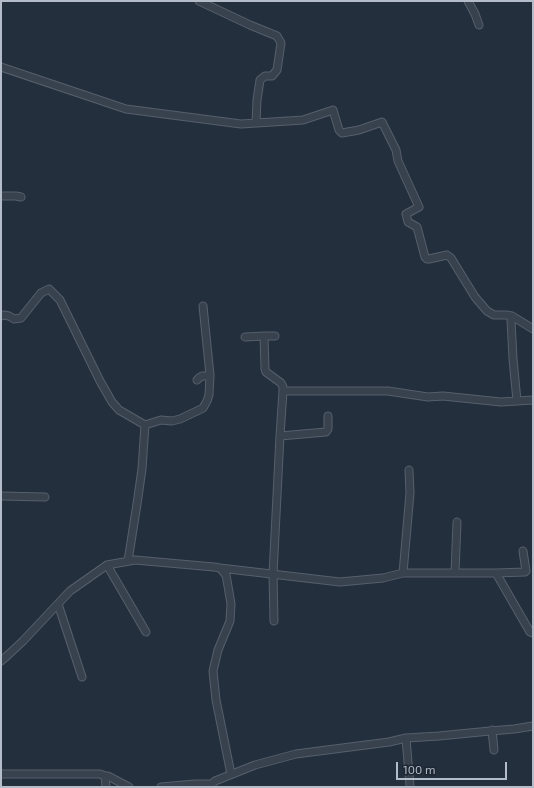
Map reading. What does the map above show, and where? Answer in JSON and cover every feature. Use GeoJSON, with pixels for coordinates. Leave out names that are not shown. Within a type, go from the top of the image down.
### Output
{"type":"FeatureCollection","features":[{"type":"Feature","properties":{"kind":"street"},"geometry":{"type":"LineString","coordinates":[[199,1],[277,36],[281,43],[276,70],[272,76],[265,76],[260,80],[256,123]]}},
{"type":"Feature","properties":{"kind":"street"},"geometry":{"type":"LineString","coordinates":[[468,1],[479,25]]}},
{"type":"Feature","properties":{"kind":"street"},"geometry":{"type":"LineString","coordinates":[[1,67],[126,109],[241,124],[303,120],[333,110],[339,130],[342,133],[359,130],[382,122],[396,150],[398,161],[419,207],[406,214],[408,222],[417,227],[427,259],[447,255],[475,297],[487,311],[494,315],[512,316],[533,329]]}},
{"type":"Feature","properties":{"kind":"street"},"geometry":{"type":"LineString","coordinates":[[1,196],[21,197]]}},
{"type":"Feature","properties":{"kind":"street"},"geometry":{"type":"LineString","coordinates":[[1,316],[9,316],[14,319],[21,318],[41,293],[49,289],[60,300],[112,402],[119,410],[145,425],[161,420],[172,421],[180,419],[203,408],[207,401],[209,395],[210,376],[203,306]]}},
{"type":"Feature","properties":{"kind":"street"},"geometry":{"type":"LineString","coordinates":[[511,320],[517,401]]}},
{"type":"Feature","properties":{"kind":"street"},"geometry":{"type":"LineString","coordinates":[[264,336],[266,372],[283,387],[273,574],[274,622]]}},
{"type":"Feature","properties":{"kind":"street"},"geometry":{"type":"LineString","coordinates":[[245,337],[275,336]]}},
{"type":"Feature","properties":{"kind":"street"},"geometry":{"type":"LineString","coordinates":[[197,380],[202,376],[210,376]]}},
{"type":"Feature","properties":{"kind":"street"},"geometry":{"type":"LineString","coordinates":[[283,391],[388,391],[428,397],[443,396],[501,402],[533,400]]}},
{"type":"Feature","properties":{"kind":"street"},"geometry":{"type":"LineString","coordinates":[[280,436],[326,432],[328,429],[328,416]]}},
{"type":"Feature","properties":{"kind":"street"},"geometry":{"type":"LineString","coordinates":[[128,561],[142,468],[145,425]]}},
{"type":"Feature","properties":{"kind":"street"},"geometry":{"type":"LineString","coordinates":[[403,573],[410,493],[409,470]]}},
{"type":"Feature","properties":{"kind":"street"},"geometry":{"type":"LineString","coordinates":[[1,496],[45,497]]}},
{"type":"Feature","properties":{"kind":"street"},"geometry":{"type":"LineString","coordinates":[[455,573],[457,522]]}},
{"type":"Feature","properties":{"kind":"street"},"geometry":{"type":"LineString","coordinates":[[1,661],[23,641],[70,591],[107,565],[135,560],[206,566],[340,582],[383,578],[403,573],[525,572],[523,551]]}},
{"type":"Feature","properties":{"kind":"street"},"geometry":{"type":"LineString","coordinates":[[107,565],[146,632]]}},
{"type":"Feature","properties":{"kind":"street"},"geometry":{"type":"LineString","coordinates":[[220,568],[226,575],[230,604],[230,621],[218,650],[213,671],[216,700],[231,774]]}},
{"type":"Feature","properties":{"kind":"street"},"geometry":{"type":"LineString","coordinates":[[496,573],[530,632],[533,633]]}},
{"type":"Feature","properties":{"kind":"street"},"geometry":{"type":"LineString","coordinates":[[58,604],[82,677]]}},
{"type":"Feature","properties":{"kind":"street"},"geometry":{"type":"LineString","coordinates":[[161,787],[187,784],[212,786],[215,781],[231,774],[255,765],[296,754],[389,742],[406,738],[533,726]]}},
{"type":"Feature","properties":{"kind":"street"},"geometry":{"type":"LineString","coordinates":[[492,730],[494,750]]}},
{"type":"Feature","properties":{"kind":"street"},"geometry":{"type":"LineString","coordinates":[[406,738],[410,786]]}},
{"type":"Feature","properties":{"kind":"street"},"geometry":{"type":"LineString","coordinates":[[1,774],[100,774],[108,776],[129,787]]}},
{"type":"Feature","properties":{"kind":"street"},"geometry":{"type":"LineString","coordinates":[[105,776],[106,787]]}}]}
